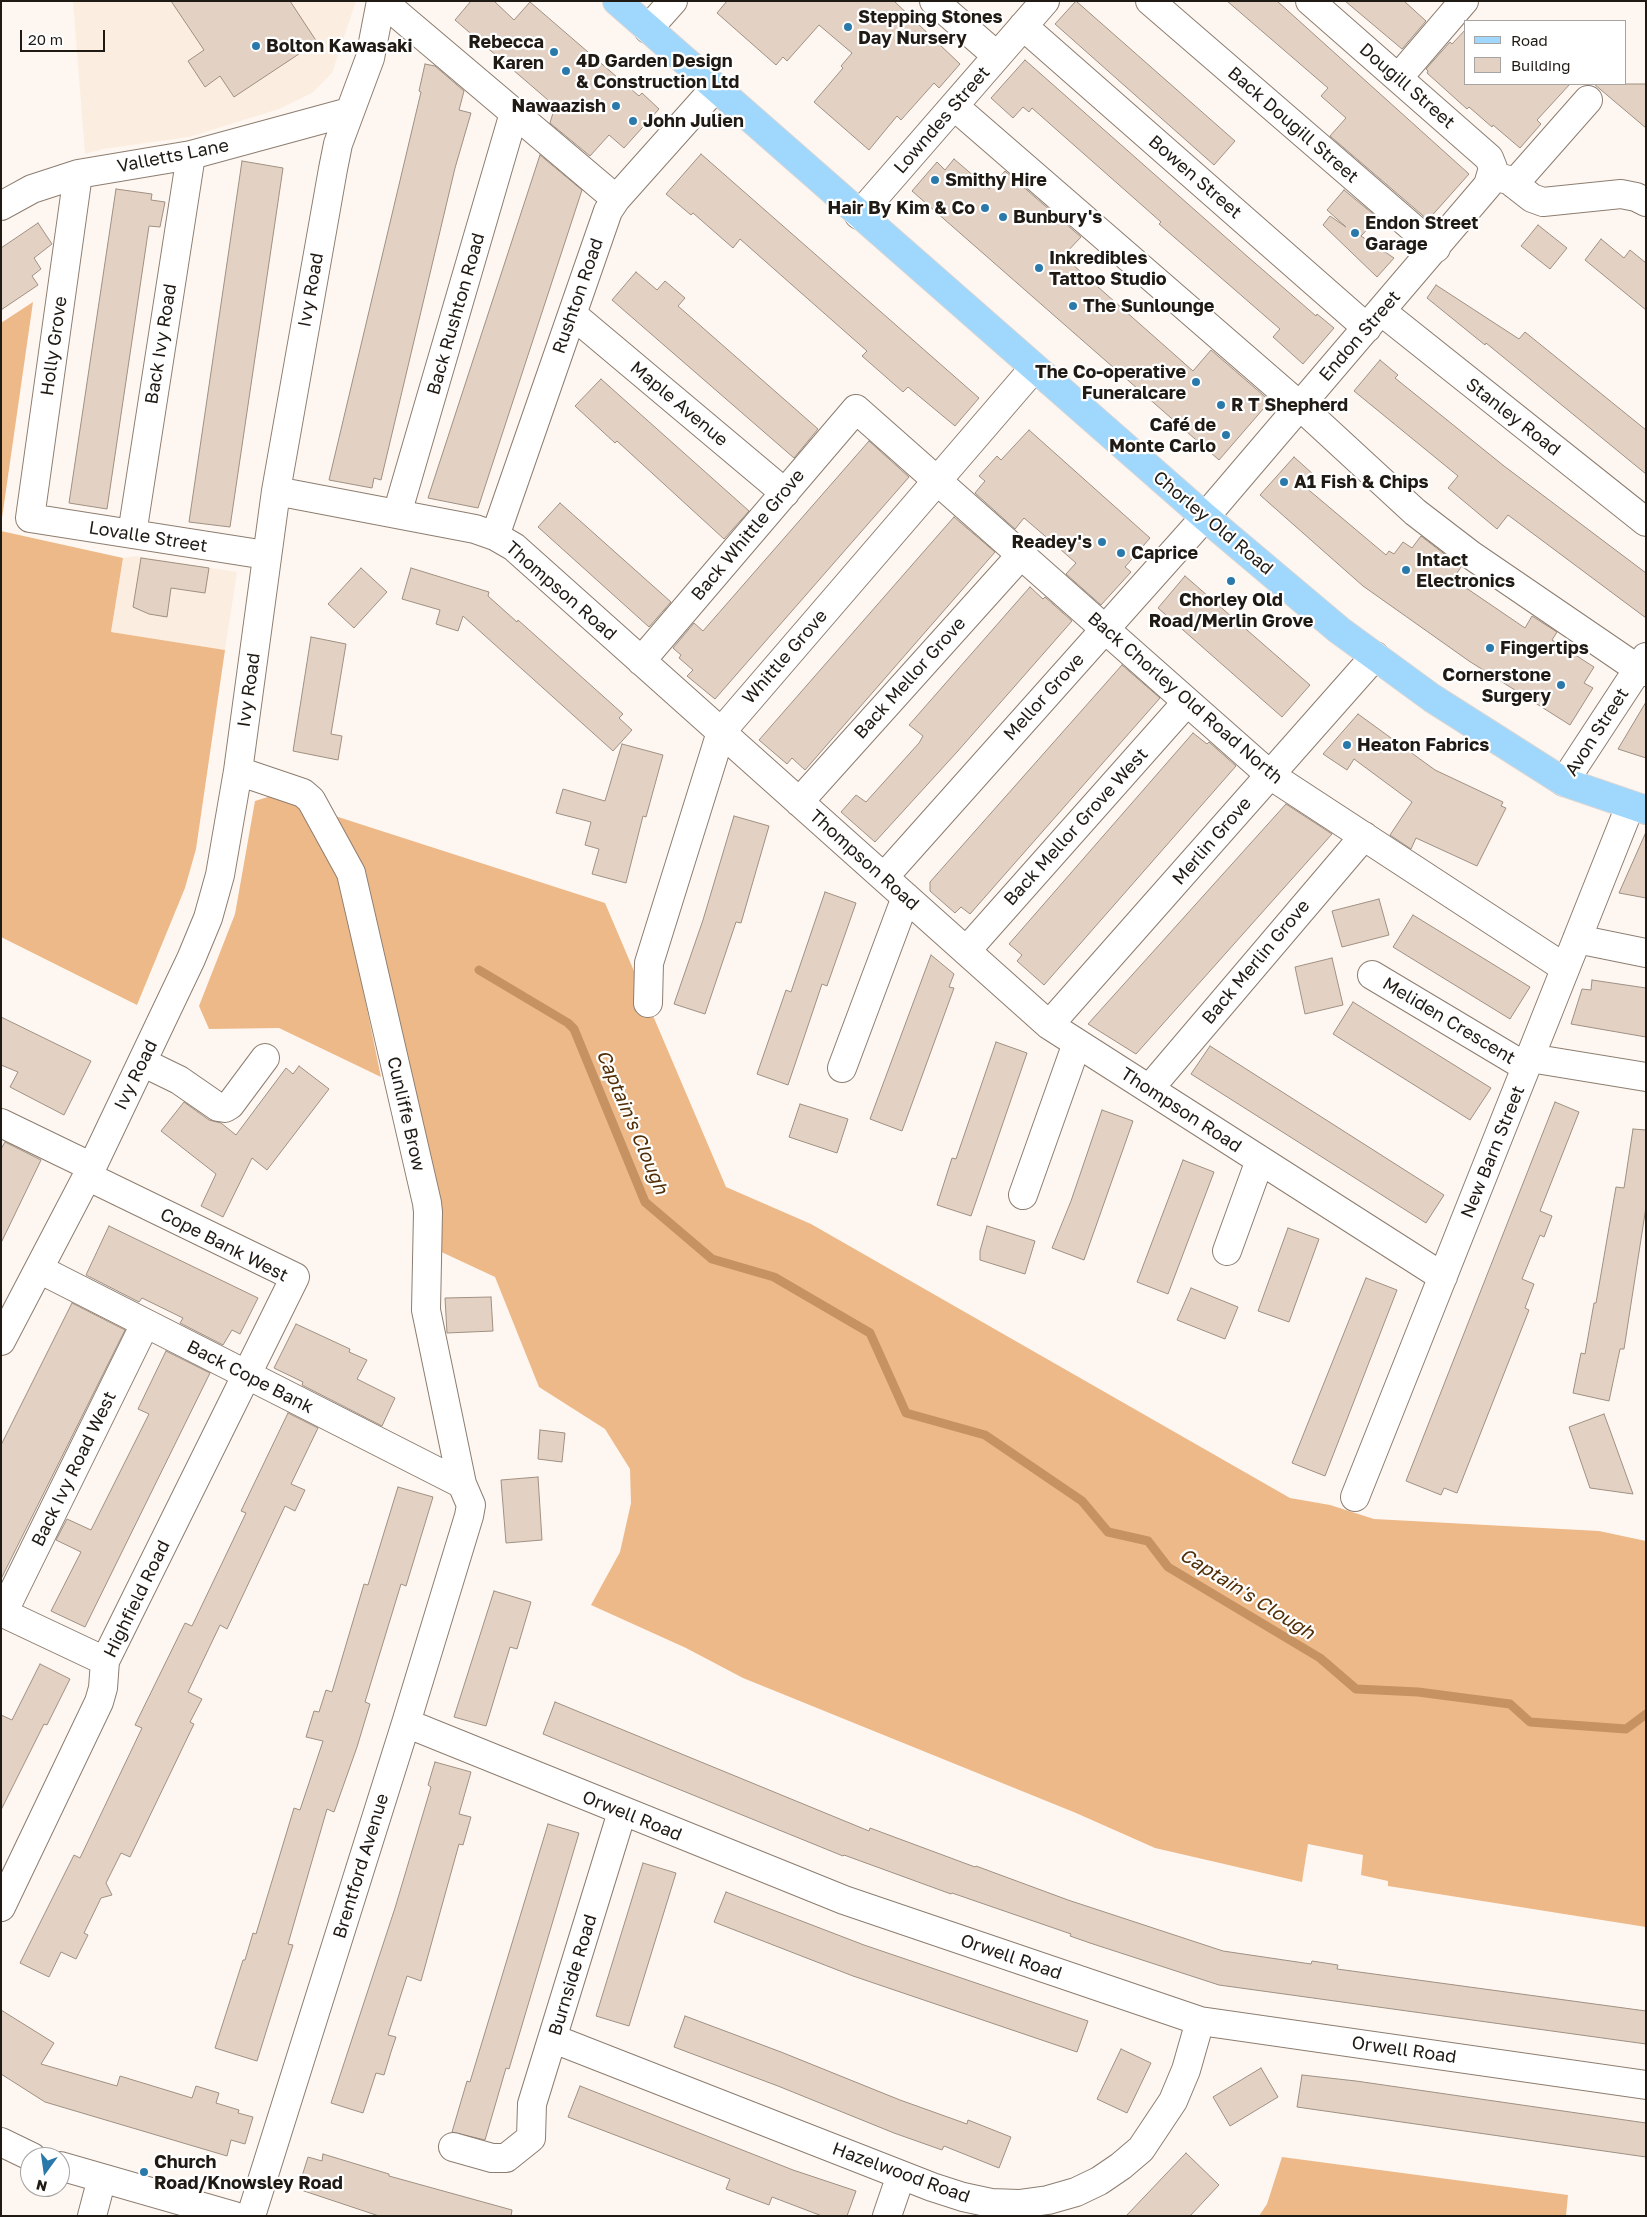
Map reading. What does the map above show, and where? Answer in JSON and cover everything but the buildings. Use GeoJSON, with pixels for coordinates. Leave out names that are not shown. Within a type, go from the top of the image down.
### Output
{"type":"FeatureCollection","features":[{"type":"Feature","properties":{"kind":"main road","name":"Chorley Old Road"},"geometry":{"type":"LineString","coordinates":[[617,1],[1205,517],[1340,630],[1477,728],[1564,782],[1638,808]]}},
{"type":"Feature","properties":{"kind":"street","name":"Ivy Road"},"geometry":{"type":"LineString","coordinates":[[3,1334],[90,1172],[192,959],[208,918],[220,875],[238,771],[276,491],[333,169],[338,144],[370,58],[381,1]]}},
{"type":"Feature","properties":{"kind":"street"},"geometry":{"type":"LineString","coordinates":[[381,1],[616,199]]}},
{"type":"Feature","properties":{"kind":"street"},"geometry":{"type":"LineString","coordinates":[[648,29],[673,1]]}},
{"type":"Feature","properties":{"kind":"street"},"geometry":{"type":"LineString","coordinates":[[934,1],[997,56]]}},
{"type":"Feature","properties":{"kind":"street","name":"Lowndes Street"},"geometry":{"type":"LineString","coordinates":[[859,215],[1045,1]]}},
{"type":"Feature","properties":{"kind":"street","name":"Back Dougill Street"},"geometry":{"type":"LineString","coordinates":[[1150,1],[1436,248]]}},
{"type":"Feature","properties":{"kind":"street","name":"Dougill Street"},"geometry":{"type":"LineString","coordinates":[[1310,1],[1489,158],[1493,168],[1503,180]]}},
{"type":"Feature","properties":{"kind":"street"},"geometry":{"type":"LineString","coordinates":[[1398,78],[1462,12]]}},
{"type":"Feature","properties":{"kind":"street","name":"Bowen Street"},"geometry":{"type":"LineString","coordinates":[[1023,26],[1374,320]]}},
{"type":"Feature","properties":{"kind":"street","name":"Rushton Road"},"geometry":{"type":"LineString","coordinates":[[495,536],[608,211],[616,199],[715,88]]}},
{"type":"Feature","properties":{"kind":"street","name":"Endon Street"},"geometry":{"type":"LineString","coordinates":[[1205,517],[1483,192],[1503,180],[1588,100]]}},
{"type":"Feature","properties":{"kind":"street"},"geometry":{"type":"LineString","coordinates":[[954,106],[1300,406],[1423,518],[1470,555],[1643,666]]}},
{"type":"Feature","properties":{"kind":"street","name":"Valletts Lane"},"geometry":{"type":"LineString","coordinates":[[1,206],[32,189],[78,174],[191,155],[349,112]]}},
{"type":"Feature","properties":{"kind":"street","name":"Back Rushton Road"},"geometry":{"type":"LineString","coordinates":[[397,514],[514,113]]}},
{"type":"Feature","properties":{"kind":"street","name":"Back Ivy Road"},"geometry":{"type":"LineString","coordinates":[[132,534],[191,155]]}},
{"type":"Feature","properties":{"kind":"street","name":"Holly Grove"},"geometry":{"type":"LineString","coordinates":[[30,518],[78,174]]}},
{"type":"Feature","properties":{"kind":"street"},"geometry":{"type":"LineString","coordinates":[[1503,180],[1532,198],[1543,202],[1620,194],[1636,197],[1646,202]]}},
{"type":"Feature","properties":{"kind":"street","name":"Maple Avenue"},"geometry":{"type":"LineString","coordinates":[[573,315],[785,492]]}},
{"type":"Feature","properties":{"kind":"street","name":"Stanley Road"},"geometry":{"type":"LineString","coordinates":[[1374,320],[1646,522]]}},
{"type":"Feature","properties":{"kind":"street","name":"Whittle Grove"},"geometry":{"type":"LineString","coordinates":[[648,1003],[649,963],[721,732],[1034,368]]}},
{"type":"Feature","properties":{"kind":"street","name":"Back Whittle Grove"},"geometry":{"type":"LineString","coordinates":[[641,661],[856,409]]}},
{"type":"Feature","properties":{"kind":"street","name":"Back Chorley Old Road North"},"geometry":{"type":"LineString","coordinates":[[856,409],[1186,703],[1270,775],[1565,968]]}},
{"type":"Feature","properties":{"kind":"street","name":"Thompson Road"},"geometry":{"type":"LineString","coordinates":[[276,491],[475,529],[495,536],[514,547],[1049,1025],[1443,1277]]}},
{"type":"Feature","properties":{"kind":"street","name":"Mellor Grove"},"geometry":{"type":"LineString","coordinates":[[884,877],[1205,517]]}},
{"type":"Feature","properties":{"kind":"street","name":"Lovalle Street"},"geometry":{"type":"LineString","coordinates":[[30,518],[266,556]]}},
{"type":"Feature","properties":{"kind":"street","name":"Back Mellor Grove"},"geometry":{"type":"LineString","coordinates":[[799,802],[1022,555]]}},
{"type":"Feature","properties":{"kind":"street","name":"Merlin Grove"},"geometry":{"type":"LineString","coordinates":[[1049,1025],[1375,656]]}},
{"type":"Feature","properties":{"kind":"street","name":"Avon Street"},"geometry":{"type":"LineString","coordinates":[[1564,782],[1643,666]]}},
{"type":"Feature","properties":{"kind":"street","name":"Back Mellor Grove West"},"geometry":{"type":"LineString","coordinates":[[966,951],[1186,703]]}},
{"type":"Feature","properties":{"kind":"street","name":"Cunliffe Brow"},"geometry":{"type":"LineString","coordinates":[[238,771],[303,793],[311,800],[351,874],[427,1203],[426,1310],[462,1484],[470,1505],[469,1516]]}},
{"type":"Feature","properties":{"kind":"street","name":"New Barn Street"},"geometry":{"type":"LineString","coordinates":[[1355,1497],[1565,968],[1638,808]]}},
{"type":"Feature","properties":{"kind":"street","name":"Back Merlin Grove"},"geometry":{"type":"LineString","coordinates":[[1149,1089],[1364,836]]}},
{"type":"Feature","properties":{"kind":"street"},"geometry":{"type":"LineString","coordinates":[[842,1068],[906,898]]}},
{"type":"Feature","properties":{"kind":"street"},"geometry":{"type":"LineString","coordinates":[[1577,939],[1646,953]]}},
{"type":"Feature","properties":{"kind":"street","name":"Meliden Crescent"},"geometry":{"type":"LineString","coordinates":[[1372,975],[1528,1062]]}},
{"type":"Feature","properties":{"kind":"street"},"geometry":{"type":"LineString","coordinates":[[1023,1195],[1077,1043]]}},
{"type":"Feature","properties":{"kind":"street"},"geometry":{"type":"LineString","coordinates":[[142,1062],[179,1080],[218,1108],[225,1108],[230,1105],[266,1058]]}},
{"type":"Feature","properties":{"kind":"street"},"geometry":{"type":"LineString","coordinates":[[1528,1062],[1646,1077]]}},
{"type":"Feature","properties":{"kind":"street"},"geometry":{"type":"LineString","coordinates":[[1,1122],[90,1172]]}},
{"type":"Feature","properties":{"kind":"street"},"geometry":{"type":"LineString","coordinates":[[1227,1252],[1260,1160]]}},
{"type":"Feature","properties":{"kind":"street","name":"Cope Bank West"},"geometry":{"type":"LineString","coordinates":[[90,1172],[295,1277],[248,1376]]}},
{"type":"Feature","properties":{"kind":"street","name":"Back Cope Bank"},"geometry":{"type":"LineString","coordinates":[[39,1269],[462,1484]]}},
{"type":"Feature","properties":{"kind":"street","name":"Back Ivy Road West"},"geometry":{"type":"LineString","coordinates":[[2,1613],[145,1324]]}},
{"type":"Feature","properties":{"kind":"street","name":"Highfield Road"},"geometry":{"type":"LineString","coordinates":[[1,1907],[98,1702],[103,1688],[105,1661],[248,1376]]}},
{"type":"Feature","properties":{"kind":"street","name":"Brentford Avenue"},"geometry":{"type":"LineString","coordinates":[[251,2216],[469,1516]]}},
{"type":"Feature","properties":{"kind":"street"},"geometry":{"type":"LineString","coordinates":[[2,1613],[105,1661]]}},
{"type":"Feature","properties":{"kind":"street","name":"Orwell Road"},"geometry":{"type":"LineString","coordinates":[[406,1723],[622,1812],[844,1900],[1200,2021],[1646,2085]]}},
{"type":"Feature","properties":{"kind":"street","name":"Burnside Road"},"geometry":{"type":"LineString","coordinates":[[453,2147],[492,2158],[506,2158],[530,2138],[532,2104],[554,2039],[622,1812]]}},
{"type":"Feature","properties":{"kind":"street","name":"Hazelwood Road"},"geometry":{"type":"LineString","coordinates":[[554,2039],[901,2175],[963,2197],[1019,2204],[1048,2200],[1076,2192],[1099,2181],[1122,2166],[1141,2149],[1173,2101],[1186,2070],[1200,2021]]}},
{"type":"Feature","properties":{"kind":"street"},"geometry":{"type":"LineString","coordinates":[[1,2142],[20,2151]]}},
{"type":"Feature","properties":{"kind":"street"},"geometry":{"type":"LineString","coordinates":[[70,2169],[234,2216]]}},
{"type":"Feature","properties":{"kind":"street"},"geometry":{"type":"LineString","coordinates":[[887,2216],[901,2175]]}},
{"type":"Feature","properties":{"kind":"street"},"geometry":{"type":"LineString","coordinates":[[92,2216],[102,2178]]}},
{"type":"Feature","properties":{"kind":"shaded area"},"geometry":{"type":"Polygon","coordinates":[[[73,1],[356,1],[332,73],[312,93],[279,109],[189,137],[103,149],[85,154],[73,1]]]}},
{"type":"Feature","properties":{"kind":"shaded area"},"geometry":{"type":"Polygon","coordinates":[[[33,302],[1,525],[1,323],[33,302]]]}},
{"type":"Feature","properties":{"kind":"shaded area"},"geometry":{"type":"Polygon","coordinates":[[[1,531],[123,558],[111,632],[225,650],[196,849],[185,888],[137,1005],[1,937],[1,531]]]}},
{"type":"Feature","properties":{"kind":"shaded area"},"geometry":{"type":"Polygon","coordinates":[[[136,556],[237,572],[225,650],[111,632],[123,558],[136,556]]]}},
{"type":"Feature","properties":{"kind":"shaded area"},"geometry":{"type":"Polygon","coordinates":[[[271,796],[303,807],[340,878],[381,1077],[279,1028],[209,1029],[199,1006],[235,914],[255,801],[271,796]]]}},
{"type":"Feature","properties":{"kind":"shaded area"},"geometry":{"type":"Polygon","coordinates":[[[332,815],[605,903],[726,1187],[811,1224],[1290,1498],[1330,1505],[1374,1519],[1599,1531],[1646,1541],[1646,1927],[1388,1886],[1388,1881],[1361,1875],[1363,1855],[1308,1844],[1302,1882],[1155,1848],[1076,1813],[743,1678],[686,1648],[591,1605],[620,1552],[631,1503],[630,1469],[605,1429],[539,1387],[495,1277],[435,1249],[332,815]]]}},
{"type":"Feature","properties":{"kind":"shaded area"},"geometry":{"type":"Polygon","coordinates":[[[1282,2157],[1568,2195],[1566,2216],[1259,2216],[1267,2204],[1282,2157]]]}},
{"type":"Feature","properties":{"kind":"waterway","name":"Captain's Clough"},"geometry":{"type":"LineString","coordinates":[[479,970],[568,1023],[574,1029],[645,1202],[712,1259],[774,1277],[870,1333],[906,1413],[985,1435],[1082,1501],[1108,1532],[1148,1541],[1168,1567],[1320,1658],[1356,1689],[1418,1692],[1510,1704],[1530,1722],[1626,1729],[1646,1714]]}},
{"type":"Feature","properties":{"kind":"place","name":"Stepping Stones Day Nursery"},"geometry":{"type":"Point","coordinates":[848,27]}},
{"type":"Feature","properties":{"kind":"place","name":"Bolton Kawasaki"},"geometry":{"type":"Point","coordinates":[256,46]}},
{"type":"Feature","properties":{"kind":"place","name":"Rebecca Karen"},"geometry":{"type":"Point","coordinates":[554,52]}},
{"type":"Feature","properties":{"kind":"place","name":"4D Garden Design & Construction Ltd"},"geometry":{"type":"Point","coordinates":[566,71]}},
{"type":"Feature","properties":{"kind":"place","name":"Nawaazish"},"geometry":{"type":"Point","coordinates":[616,106]}},
{"type":"Feature","properties":{"kind":"place","name":"John Julien"},"geometry":{"type":"Point","coordinates":[633,121]}},
{"type":"Feature","properties":{"kind":"place","name":"Smithy Hire"},"geometry":{"type":"Point","coordinates":[935,180]}},
{"type":"Feature","properties":{"kind":"place","name":"Hair By Kim & Co"},"geometry":{"type":"Point","coordinates":[985,208]}},
{"type":"Feature","properties":{"kind":"place","name":"Bunbury's"},"geometry":{"type":"Point","coordinates":[1003,217]}},
{"type":"Feature","properties":{"kind":"place","name":"Endon Street Garage"},"geometry":{"type":"Point","coordinates":[1355,233]}},
{"type":"Feature","properties":{"kind":"place","name":"Inkredibles Tattoo Studio"},"geometry":{"type":"Point","coordinates":[1039,268]}},
{"type":"Feature","properties":{"kind":"place","name":"The Sunlounge"},"geometry":{"type":"Point","coordinates":[1073,306]}},
{"type":"Feature","properties":{"kind":"place","name":"The Co-operative Funeralcare"},"geometry":{"type":"Point","coordinates":[1196,382]}},
{"type":"Feature","properties":{"kind":"place","name":"R T Shepherd"},"geometry":{"type":"Point","coordinates":[1221,405]}},
{"type":"Feature","properties":{"kind":"place","name":"Café de Monte Carlo"},"geometry":{"type":"Point","coordinates":[1226,435]}},
{"type":"Feature","properties":{"kind":"place","name":"A1 Fish & Chips"},"geometry":{"type":"Point","coordinates":[1284,482]}},
{"type":"Feature","properties":{"kind":"place","name":"Readey's"},"geometry":{"type":"Point","coordinates":[1102,542]}},
{"type":"Feature","properties":{"kind":"place","name":"Caprice"},"geometry":{"type":"Point","coordinates":[1121,553]}},
{"type":"Feature","properties":{"kind":"place","name":"Intact Electronics"},"geometry":{"type":"Point","coordinates":[1406,570]}},
{"type":"Feature","properties":{"kind":"place","name":"Chorley Old Road/Merlin Grove"},"geometry":{"type":"Point","coordinates":[1231,581]}},
{"type":"Feature","properties":{"kind":"place","name":"Fingertips"},"geometry":{"type":"Point","coordinates":[1490,648]}},
{"type":"Feature","properties":{"kind":"place","name":"Cornerstone Surgery"},"geometry":{"type":"Point","coordinates":[1561,685]}},
{"type":"Feature","properties":{"kind":"place","name":"Heaton Fabrics"},"geometry":{"type":"Point","coordinates":[1347,745]}},
{"type":"Feature","properties":{"kind":"place","name":"Church Road/Knowsley Road"},"geometry":{"type":"Point","coordinates":[144,2172]}}]}
